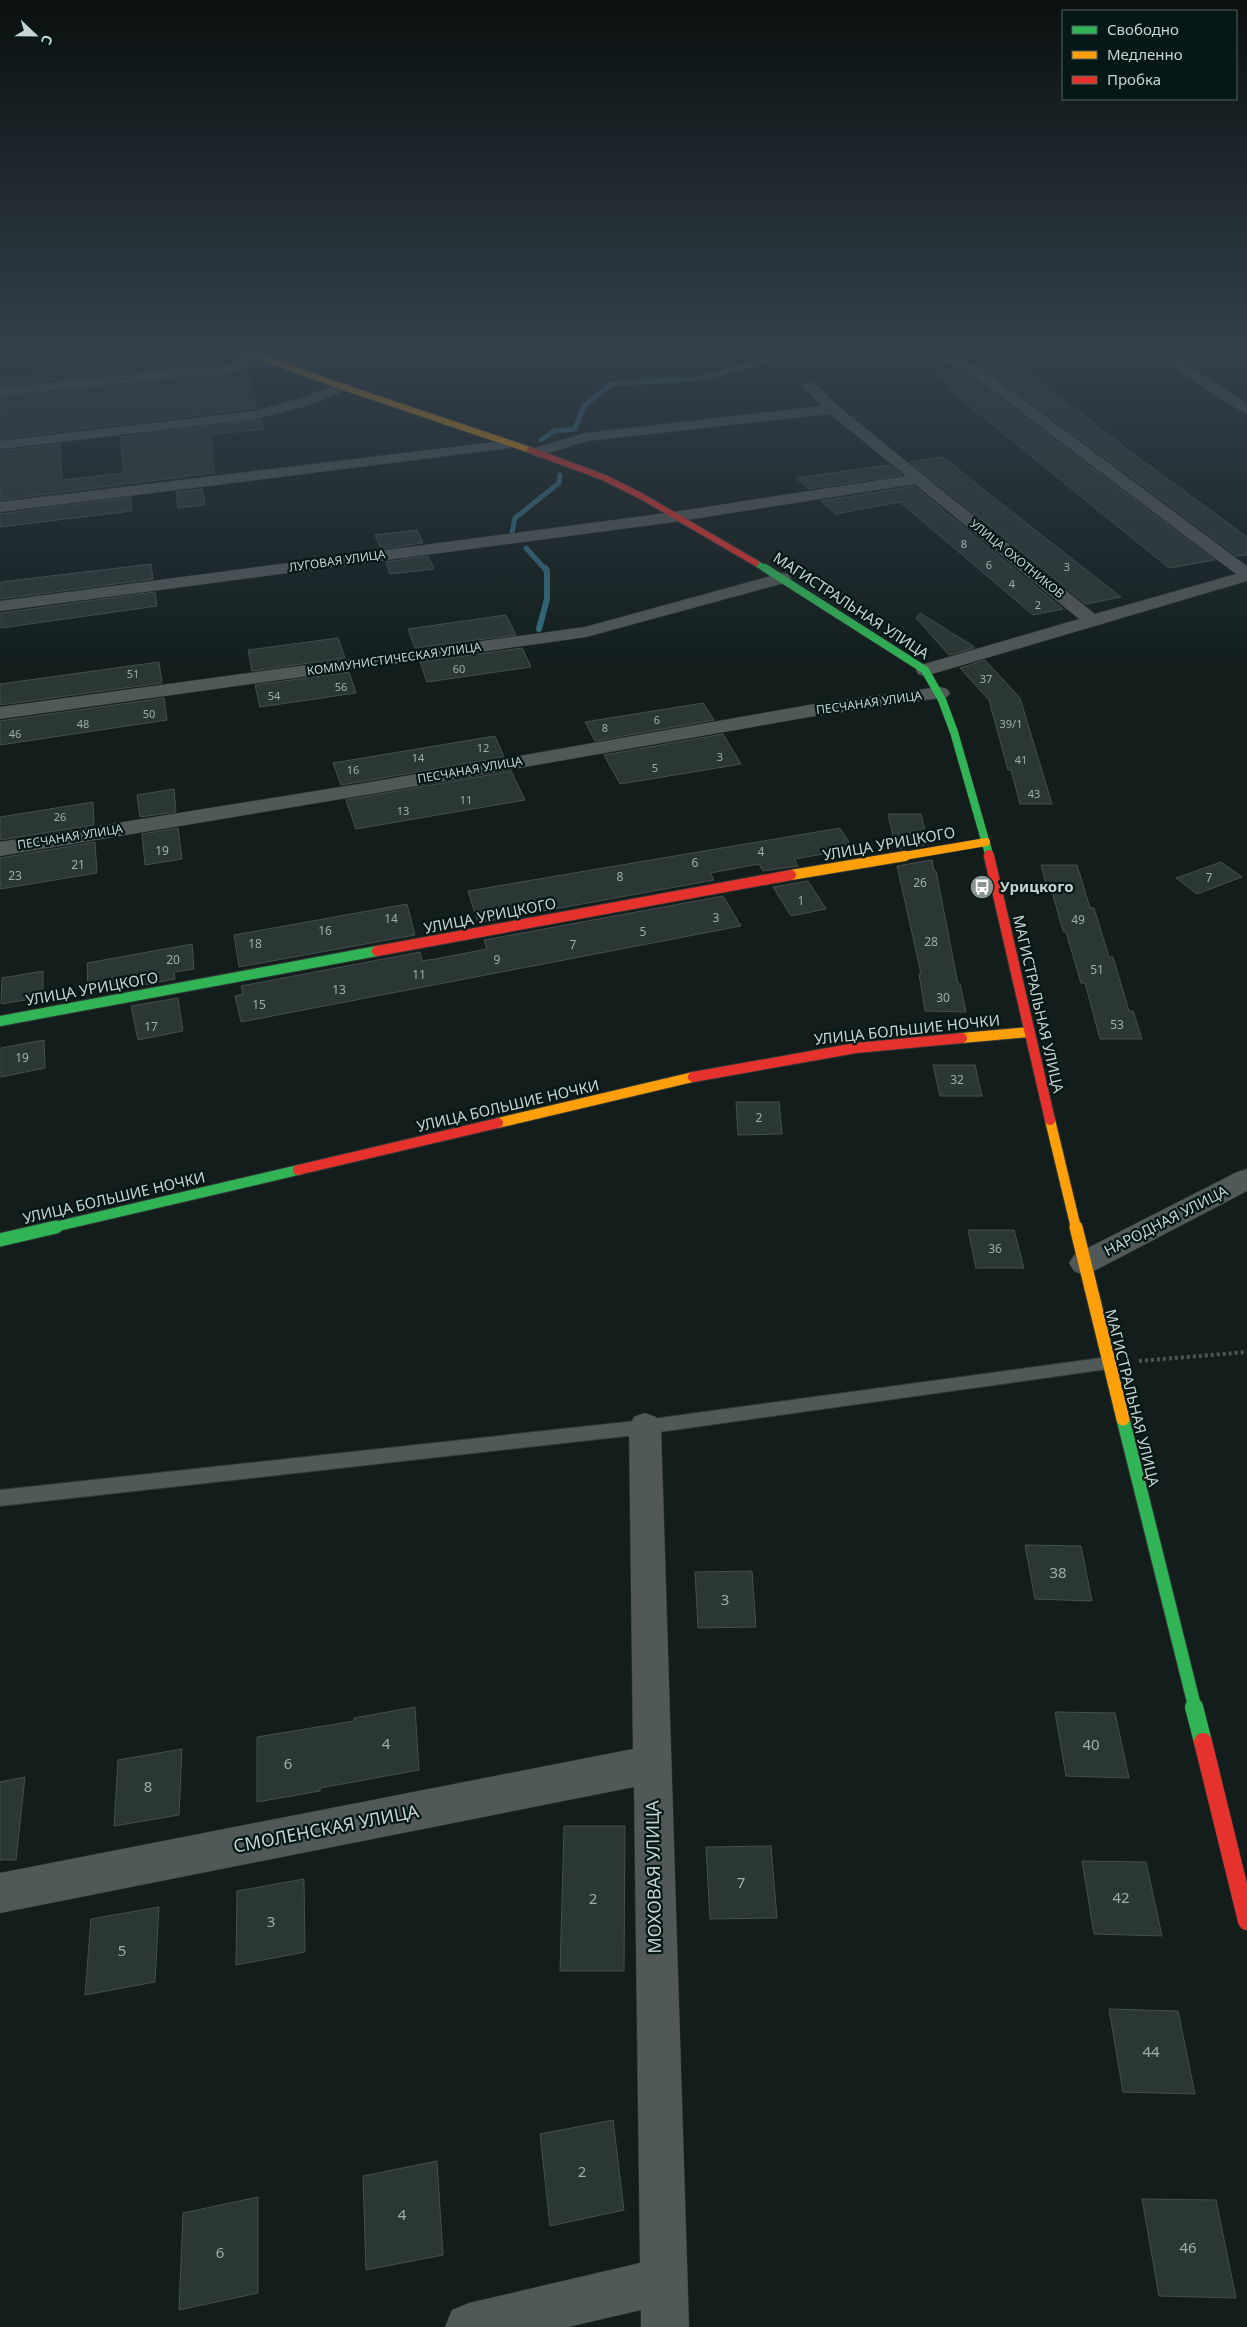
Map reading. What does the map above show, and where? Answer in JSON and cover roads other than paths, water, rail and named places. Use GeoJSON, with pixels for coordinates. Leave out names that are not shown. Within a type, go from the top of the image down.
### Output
{"type":"FeatureCollection","features":[{"type":"Feature","properties":{"kind":"street"},"geometry":{"type":"LineString","coordinates":[[0,506],[416,456]]}},
{"type":"Feature","properties":{"kind":"street","name":"МАГИСТРАЛЬНАЯ УЛИЦА"},"geometry":{"type":"LineString","coordinates":[[546,456],[605,478],[641,496],[674,517],[782,578],[925,670],[940,693],[954,726],[986,842],[1028,1032],[1247,1922]]}},
{"type":"Feature","properties":{"kind":"street","name":"УЛИЦА ОХОТНИКОВ"},"geometry":{"type":"LineString","coordinates":[[890,456],[1091,620]]}},
{"type":"Feature","properties":{"kind":"street"},"geometry":{"type":"LineString","coordinates":[[1088,456],[1247,575]]}},
{"type":"Feature","properties":{"kind":"street"},"geometry":{"type":"LineString","coordinates":[[674,517],[919,479]]}},
{"type":"Feature","properties":{"kind":"street","name":"ЛУГОВАЯ УЛИЦА"},"geometry":{"type":"LineString","coordinates":[[0,606],[674,517]]}},
{"type":"Feature","properties":{"kind":"street","name":"ПЕСЧАНАЯ УЛИЦА"},"geometry":{"type":"LineString","coordinates":[[925,670],[1247,575]]}},
{"type":"Feature","properties":{"kind":"street","name":"КОММУНИСТИЧЕСКАЯ УЛИЦА"},"geometry":{"type":"LineString","coordinates":[[0,713],[586,632],[782,578]]}},
{"type":"Feature","properties":{"kind":"street","name":"ПЕСЧАНАЯ УЛИЦА"},"geometry":{"type":"LineString","coordinates":[[0,849],[381,786],[809,711],[940,693]]}},
{"type":"Feature","properties":{"kind":"street","name":"УЛИЦА УРИЦКОГО"},"geometry":{"type":"LineString","coordinates":[[0,1021],[706,890],[986,842]]}},
{"type":"Feature","properties":{"kind":"street","name":"УЛИЦА БОЛЬШИЕ НОЧКИ"},"geometry":{"type":"LineString","coordinates":[[0,1240],[706,1074],[856,1048],[1028,1032]]}},
{"type":"Feature","properties":{"kind":"street","name":"НАРОДНАЯ УЛИЦА"},"geometry":{"type":"LineString","coordinates":[[1084,1263],[1247,1179]]}},
{"type":"Feature","properties":{"kind":"street","name":"МОХОВАЯ УЛИЦА"},"geometry":{"type":"LineString","coordinates":[[645,1427],[662,2281],[665,2327]]}},
{"type":"Feature","properties":{"kind":"street","name":"СМОЛЕНСКАЯ УЛИЦА"},"geometry":{"type":"LineString","coordinates":[[0,1893],[652,1764]]}},
{"type":"Feature","properties":{"kind":"street"},"geometry":{"type":"LineString","coordinates":[[469,2327],[662,2281]]}},
{"type":"Feature","properties":{"kind":"lane"},"geometry":{"type":"LineString","coordinates":[[0,1498],[645,1427],[1108,1363]]}},
{"type":"Feature","properties":{"kind":"waterway"},"geometry":{"type":"LineString","coordinates":[[512,533],[515,518],[559,483],[560,475]]}},
{"type":"Feature","properties":{"kind":"waterway"},"geometry":{"type":"LineString","coordinates":[[526,548],[546,570]]}},
{"type":"Feature","properties":{"kind":"waterway"},"geometry":{"type":"LineString","coordinates":[[539,629],[547,599],[547,571],[545,568]]}},
{"type":"Feature","properties":{"kind":"place","name":"Урицкого"},"geometry":{"type":"Point","coordinates":[982,887]}}]}
